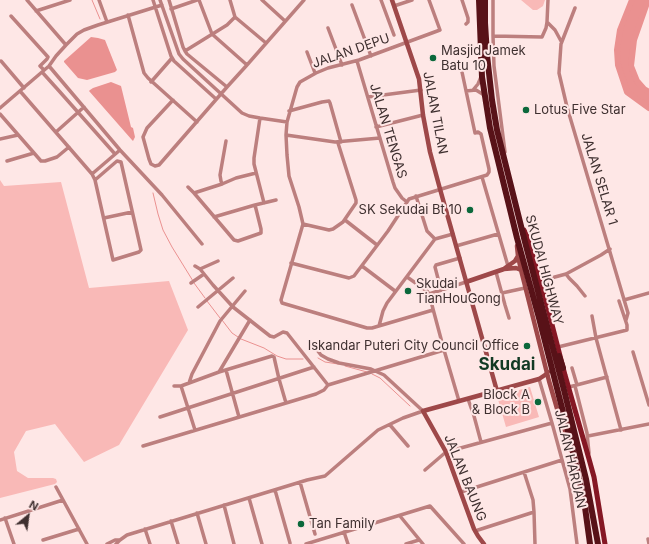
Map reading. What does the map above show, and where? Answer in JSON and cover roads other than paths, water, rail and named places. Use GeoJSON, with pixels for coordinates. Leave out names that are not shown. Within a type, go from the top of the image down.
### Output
{"type":"FeatureCollection","features":[{"type":"Feature","properties":{"kind":"highway","name":"SKUDAI HIGHWAY"},"geometry":{"type":"LineString","coordinates":[[479,0],[482,77],[490,128],[517,238],[557,384],[584,500],[589,543]]}},
{"type":"Feature","properties":{"kind":"highway","name":"SKUDAI HIGHWAY"},"geometry":{"type":"LineString","coordinates":[[485,0],[485,23],[492,100],[497,130],[586,479],[598,544]]}},
{"type":"Feature","properties":{"kind":"highway"},"geometry":{"type":"LineString","coordinates":[[544,315],[563,368]]}},
{"type":"Feature","properties":{"kind":"main road"},"geometry":{"type":"LineString","coordinates":[[520,224],[527,236],[594,477],[605,544]]}},
{"type":"Feature","properties":{"kind":"street"},"geometry":{"type":"LineString","coordinates":[[27,0],[66,45]]}},
{"type":"Feature","properties":{"kind":"street"},"geometry":{"type":"LineString","coordinates":[[36,11],[70,0]]}},
{"type":"Feature","properties":{"kind":"street"},"geometry":{"type":"LineString","coordinates":[[99,0],[107,22]]}},
{"type":"Feature","properties":{"kind":"street"},"geometry":{"type":"LineString","coordinates":[[153,0],[172,58],[216,99]]}},
{"type":"Feature","properties":{"kind":"street"},"geometry":{"type":"LineString","coordinates":[[160,0],[179,54],[183,59],[242,113],[249,116],[287,122]]}},
{"type":"Feature","properties":{"kind":"street"},"geometry":{"type":"LineString","coordinates":[[168,0],[185,51],[227,87]]}},
{"type":"Feature","properties":{"kind":"street"},"geometry":{"type":"LineString","coordinates":[[171,8],[198,0],[212,34],[247,65]]}},
{"type":"Feature","properties":{"kind":"street"},"geometry":{"type":"LineString","coordinates":[[230,0],[236,17],[266,43]]}},
{"type":"Feature","properties":{"kind":"street"},"geometry":{"type":"LineString","coordinates":[[262,0],[285,21]]}},
{"type":"Feature","properties":{"kind":"street"},"geometry":{"type":"LineString","coordinates":[[173,100],[144,133],[143,137],[149,159],[151,164],[155,166],[159,165],[304,0]]}},
{"type":"Feature","properties":{"kind":"street"},"geometry":{"type":"LineString","coordinates":[[381,0],[394,35]]}},
{"type":"Feature","properties":{"kind":"street","name":"JALAN TILAN"},"geometry":{"type":"LineString","coordinates":[[392,0],[419,79],[423,115],[430,152],[497,391]]}},
{"type":"Feature","properties":{"kind":"street"},"geometry":{"type":"LineString","coordinates":[[394,6],[412,0]]}},
{"type":"Feature","properties":{"kind":"street","name":"JALAN DEPU"},"geometry":{"type":"LineString","coordinates":[[303,224],[289,176],[286,135],[289,111],[298,84],[328,68],[357,61],[440,30],[429,0]]}},
{"type":"Feature","properties":{"kind":"street"},"geometry":{"type":"LineString","coordinates":[[462,0],[468,18],[468,22],[466,24]]}},
{"type":"Feature","properties":{"kind":"street"},"geometry":{"type":"LineString","coordinates":[[493,0],[492,36],[494,66],[507,171]]}},
{"type":"Feature","properties":{"kind":"street"},"geometry":{"type":"LineString","coordinates":[[492,36],[542,37],[547,22],[548,0]]}},
{"type":"Feature","properties":{"kind":"street"},"geometry":{"type":"LineString","coordinates":[[0,108],[49,66],[56,56],[77,34],[107,22],[162,5]]}},
{"type":"Feature","properties":{"kind":"street"},"geometry":{"type":"LineString","coordinates":[[352,5],[371,56]]}},
{"type":"Feature","properties":{"kind":"street","name":"JALAN SELAR 1"},"geometry":{"type":"LineString","coordinates":[[575,8],[561,41],[559,73],[567,107],[628,312],[626,320]]}},
{"type":"Feature","properties":{"kind":"street"},"geometry":{"type":"LineString","coordinates":[[128,15],[144,73],[151,82],[197,122]]}},
{"type":"Feature","properties":{"kind":"street"},"geometry":{"type":"LineString","coordinates":[[11,16],[48,57],[47,60],[40,66],[43,71],[115,154]]}},
{"type":"Feature","properties":{"kind":"street"},"geometry":{"type":"LineString","coordinates":[[185,51],[227,25],[236,17]]}},
{"type":"Feature","properties":{"kind":"street"},"geometry":{"type":"LineString","coordinates":[[547,22],[555,30],[561,41]]}},
{"type":"Feature","properties":{"kind":"street"},"geometry":{"type":"LineString","coordinates":[[391,28],[400,24]]}},
{"type":"Feature","properties":{"kind":"street"},"geometry":{"type":"LineString","coordinates":[[328,28],[342,65]]}},
{"type":"Feature","properties":{"kind":"street"},"geometry":{"type":"LineString","coordinates":[[307,52],[315,74]]}},
{"type":"Feature","properties":{"kind":"street"},"geometry":{"type":"LineString","coordinates":[[151,82],[172,58]]}},
{"type":"Feature","properties":{"kind":"street"},"geometry":{"type":"LineString","coordinates":[[1,61],[24,88]]}},
{"type":"Feature","properties":{"kind":"street","name":"JALAN TENGAS"},"geometry":{"type":"LineString","coordinates":[[357,61],[395,188],[407,202]]}},
{"type":"Feature","properties":{"kind":"street"},"geometry":{"type":"LineString","coordinates":[[49,66],[120,150],[162,195],[202,244]]}},
{"type":"Feature","properties":{"kind":"street"},"geometry":{"type":"LineString","coordinates":[[291,263],[349,278],[354,276],[388,231],[409,199],[487,175],[489,169],[481,134],[475,132],[462,72]]}},
{"type":"Feature","properties":{"kind":"street"},"geometry":{"type":"LineString","coordinates":[[473,90],[482,77]]}},
{"type":"Feature","properties":{"kind":"street"},"geometry":{"type":"LineString","coordinates":[[368,97],[420,90]]}},
{"type":"Feature","properties":{"kind":"street"},"geometry":{"type":"LineString","coordinates":[[466,91],[476,90],[484,95]]}},
{"type":"Feature","properties":{"kind":"street"},"geometry":{"type":"LineString","coordinates":[[20,91],[92,174],[95,180],[113,260],[141,251],[121,162],[117,161],[95,180]]}},
{"type":"Feature","properties":{"kind":"street"},"geometry":{"type":"LineString","coordinates":[[289,111],[326,101],[329,102],[356,203],[345,220],[336,228],[329,230],[303,224],[281,300],[282,303],[367,328],[372,328],[433,310]]}},
{"type":"Feature","properties":{"kind":"street"},"geometry":{"type":"LineString","coordinates":[[56,132],[84,107]]}},
{"type":"Feature","properties":{"kind":"street"},"geometry":{"type":"LineString","coordinates":[[0,114],[42,162],[57,157],[69,148]]}},
{"type":"Feature","properties":{"kind":"street"},"geometry":{"type":"LineString","coordinates":[[376,127],[423,115]]}},
{"type":"Feature","properties":{"kind":"street"},"geometry":{"type":"LineString","coordinates":[[260,118],[254,164],[264,203]]}},
{"type":"Feature","properties":{"kind":"street"},"geometry":{"type":"LineString","coordinates":[[0,139],[18,135]]}},
{"type":"Feature","properties":{"kind":"street"},"geometry":{"type":"LineString","coordinates":[[286,135],[340,142],[380,138]]}},
{"type":"Feature","properties":{"kind":"street"},"geometry":{"type":"LineString","coordinates":[[222,184],[220,181],[220,175],[226,141]]}},
{"type":"Feature","properties":{"kind":"street"},"geometry":{"type":"LineString","coordinates":[[92,174],[120,150]]}},
{"type":"Feature","properties":{"kind":"street"},"geometry":{"type":"LineString","coordinates":[[7,161],[34,153]]}},
{"type":"Feature","properties":{"kind":"street"},"geometry":{"type":"LineString","coordinates":[[194,193],[236,178],[256,173]]}},
{"type":"Feature","properties":{"kind":"street"},"geometry":{"type":"LineString","coordinates":[[482,177],[506,268]]}},
{"type":"Feature","properties":{"kind":"street"},"geometry":{"type":"LineString","coordinates":[[188,187],[234,240],[238,241],[261,233],[255,205]]}},
{"type":"Feature","properties":{"kind":"street"},"geometry":{"type":"LineString","coordinates":[[416,196],[427,231],[435,239]]}},
{"type":"Feature","properties":{"kind":"street"},"geometry":{"type":"LineString","coordinates":[[214,217],[276,200]]}},
{"type":"Feature","properties":{"kind":"street"},"geometry":{"type":"LineString","coordinates":[[104,218],[132,212]]}},
{"type":"Feature","properties":{"kind":"street"},"geometry":{"type":"LineString","coordinates":[[345,220],[377,245]]}},
{"type":"Feature","properties":{"kind":"street"},"geometry":{"type":"LineString","coordinates":[[379,326],[387,303],[435,239],[453,234]]}},
{"type":"Feature","properties":{"kind":"street"},"geometry":{"type":"LineString","coordinates":[[456,246],[498,234]]}},
{"type":"Feature","properties":{"kind":"street"},"geometry":{"type":"LineString","coordinates":[[517,238],[518,256],[525,288],[548,372],[549,381],[565,436],[577,468]]}},
{"type":"Feature","properties":{"kind":"street"},"geometry":{"type":"LineString","coordinates":[[540,281],[566,274],[610,249]]}},
{"type":"Feature","properties":{"kind":"street"},"geometry":{"type":"LineString","coordinates":[[429,294],[506,268],[515,261],[518,256]]}},
{"type":"Feature","properties":{"kind":"street"},"geometry":{"type":"LineString","coordinates":[[441,290],[435,267],[460,258]]}},
{"type":"Feature","properties":{"kind":"street"},"geometry":{"type":"LineString","coordinates":[[200,269],[218,261]]}},
{"type":"Feature","properties":{"kind":"street"},"geometry":{"type":"LineString","coordinates":[[195,266],[200,269],[232,307],[270,336],[274,337],[283,332],[287,333],[328,385]]}},
{"type":"Feature","properties":{"kind":"street"},"geometry":{"type":"LineString","coordinates":[[362,266],[395,291]]}},
{"type":"Feature","properties":{"kind":"street"},"geometry":{"type":"LineString","coordinates":[[506,268],[516,268],[521,270]]}},
{"type":"Feature","properties":{"kind":"street"},"geometry":{"type":"LineString","coordinates":[[496,272],[504,305],[509,318]]}},
{"type":"Feature","properties":{"kind":"street"},"geometry":{"type":"LineString","coordinates":[[193,282],[204,274]]}},
{"type":"Feature","properties":{"kind":"street"},"geometry":{"type":"LineString","coordinates":[[566,274],[584,296]]}},
{"type":"Feature","properties":{"kind":"street"},"geometry":{"type":"LineString","coordinates":[[407,277],[429,294],[459,401]]}},
{"type":"Feature","properties":{"kind":"street"},"geometry":{"type":"LineString","coordinates":[[198,307],[233,278]]}},
{"type":"Feature","properties":{"kind":"street"},"geometry":{"type":"LineString","coordinates":[[502,293],[525,288]]}},
{"type":"Feature","properties":{"kind":"street"},"geometry":{"type":"LineString","coordinates":[[189,383],[192,374],[221,320],[245,291]]}},
{"type":"Feature","properties":{"kind":"street"},"geometry":{"type":"LineString","coordinates":[[624,300],[649,293]]}},
{"type":"Feature","properties":{"kind":"street"},"geometry":{"type":"LineString","coordinates":[[558,347],[627,330],[628,327],[619,301]]}},
{"type":"Feature","properties":{"kind":"street"},"geometry":{"type":"LineString","coordinates":[[592,316],[596,338],[621,430]]}},
{"type":"Feature","properties":{"kind":"street"},"geometry":{"type":"LineString","coordinates":[[219,372],[250,320]]}},
{"type":"Feature","properties":{"kind":"street"},"geometry":{"type":"LineString","coordinates":[[317,350],[328,359],[375,371]]}},
{"type":"Feature","properties":{"kind":"street"},"geometry":{"type":"LineString","coordinates":[[143,446],[319,393],[328,385],[444,350]]}},
{"type":"Feature","properties":{"kind":"street"},"geometry":{"type":"LineString","coordinates":[[633,352],[649,405]]}},
{"type":"Feature","properties":{"kind":"street"},"geometry":{"type":"LineString","coordinates":[[174,386],[181,386],[219,372],[272,356],[274,357],[286,403]]}},
{"type":"Feature","properties":{"kind":"street"},"geometry":{"type":"LineString","coordinates":[[160,417],[314,367]]}},
{"type":"Feature","properties":{"kind":"street"},"geometry":{"type":"LineString","coordinates":[[572,368],[588,436],[589,459]]}},
{"type":"Feature","properties":{"kind":"street"},"geometry":{"type":"LineString","coordinates":[[226,370],[239,417]]}},
{"type":"Feature","properties":{"kind":"street","name":"JALAN BAUNG"},"geometry":{"type":"LineString","coordinates":[[375,371],[384,375],[390,380],[423,412],[446,452],[475,531],[484,544]]}},
{"type":"Feature","properties":{"kind":"street"},"geometry":{"type":"LineString","coordinates":[[539,379],[548,372]]}},
{"type":"Feature","properties":{"kind":"street"},"geometry":{"type":"LineString","coordinates":[[569,388],[607,377]]}},
{"type":"Feature","properties":{"kind":"street"},"geometry":{"type":"LineString","coordinates":[[116,544],[127,535],[145,529],[300,482],[325,476],[382,427],[390,425],[403,418],[539,379],[546,379],[549,381]]}},
{"type":"Feature","properties":{"kind":"street","name":"JALAN HARUAN"},"geometry":{"type":"LineString","coordinates":[[539,379],[570,489],[577,544]]}},
{"type":"Feature","properties":{"kind":"street"},"geometry":{"type":"LineString","coordinates":[[181,386],[195,430]]}},
{"type":"Feature","properties":{"kind":"street"},"geometry":{"type":"LineString","coordinates":[[468,399],[481,442]]}},
{"type":"Feature","properties":{"kind":"street"},"geometry":{"type":"LineString","coordinates":[[425,470],[446,452],[552,422]]}},
{"type":"Feature","properties":{"kind":"street"},"geometry":{"type":"LineString","coordinates":[[588,436],[649,424]]}},
{"type":"Feature","properties":{"kind":"street"},"geometry":{"type":"LineString","coordinates":[[390,425],[408,446]]}},
{"type":"Feature","properties":{"kind":"street"},"geometry":{"type":"LineString","coordinates":[[461,492],[562,460]]}},
{"type":"Feature","properties":{"kind":"street"},"geometry":{"type":"LineString","coordinates":[[524,472],[533,500],[535,544]]}},
{"type":"Feature","properties":{"kind":"street"},"geometry":{"type":"LineString","coordinates":[[300,482],[315,534]]}},
{"type":"Feature","properties":{"kind":"street"},"geometry":{"type":"LineString","coordinates":[[56,487],[87,544]]}},
{"type":"Feature","properties":{"kind":"street"},"geometry":{"type":"LineString","coordinates":[[275,490],[290,543]]}},
{"type":"Feature","properties":{"kind":"street"},"geometry":{"type":"LineString","coordinates":[[249,498],[262,544]]}},
{"type":"Feature","properties":{"kind":"street"},"geometry":{"type":"LineString","coordinates":[[0,520],[63,500]]}},
{"type":"Feature","properties":{"kind":"street"},"geometry":{"type":"LineString","coordinates":[[224,505],[234,544]]}},
{"type":"Feature","properties":{"kind":"street"},"geometry":{"type":"LineString","coordinates":[[306,544],[316,543],[344,532],[430,506],[464,544]]}},
{"type":"Feature","properties":{"kind":"street"},"geometry":{"type":"LineString","coordinates":[[475,531],[534,512]]}},
{"type":"Feature","properties":{"kind":"street"},"geometry":{"type":"LineString","coordinates":[[197,513],[206,544]]}},
{"type":"Feature","properties":{"kind":"street"},"geometry":{"type":"LineString","coordinates":[[400,516],[422,544]]}},
{"type":"Feature","properties":{"kind":"street"},"geometry":{"type":"LineString","coordinates":[[5,518],[14,544]]}},
{"type":"Feature","properties":{"kind":"street"},"geometry":{"type":"LineString","coordinates":[[171,521],[178,544]]}},
{"type":"Feature","properties":{"kind":"street"},"geometry":{"type":"LineString","coordinates":[[43,540],[79,529]]}},
{"type":"Feature","properties":{"kind":"street"},"geometry":{"type":"LineString","coordinates":[[145,529],[150,544]]}},
{"type":"Feature","properties":{"kind":"street"},"geometry":{"type":"LineString","coordinates":[[344,532],[348,544]]}},
{"type":"Feature","properties":{"kind":"street"},"geometry":{"type":"LineString","coordinates":[[648,539],[649,544]]}},
{"type":"Feature","properties":{"kind":"street"},"geometry":{"type":"LineString","coordinates":[[107,544],[115,540],[120,542]]}},
{"type":"Feature","properties":{"kind":"street"},"geometry":{"type":"LineString","coordinates":[[406,544],[419,540]]}},
{"type":"Feature","properties":{"kind":"waterway"},"geometry":{"type":"LineString","coordinates":[[92,0],[100,19]]}},
{"type":"Feature","properties":{"kind":"waterway"},"geometry":{"type":"LineString","coordinates":[[632,0],[620,30],[617,50],[618,65],[627,92],[649,108]]}},
{"type":"Feature","properties":{"kind":"waterway"},"geometry":{"type":"LineString","coordinates":[[648,0],[634,40],[631,66],[637,81],[649,92]]}},
{"type":"Feature","properties":{"kind":"waterway"},"geometry":{"type":"LineString","coordinates":[[153,193],[163,230],[193,281]]}},
{"type":"Feature","properties":{"kind":"waterway"},"geometry":{"type":"LineString","coordinates":[[194,283],[205,298]]}},
{"type":"Feature","properties":{"kind":"waterway"},"geometry":{"type":"LineString","coordinates":[[207,301],[220,318]]}},
{"type":"Feature","properties":{"kind":"waterway"},"geometry":{"type":"LineString","coordinates":[[222,320],[232,333],[241,339],[286,359],[303,359]]}},
{"type":"Feature","properties":{"kind":"waterway"},"geometry":{"type":"LineString","coordinates":[[318,358],[325,362],[338,364]]}},
{"type":"Feature","properties":{"kind":"waterway"},"geometry":{"type":"LineString","coordinates":[[345,366],[367,372]]}},
{"type":"Feature","properties":{"kind":"waterway"},"geometry":{"type":"LineString","coordinates":[[372,374],[380,378],[410,406]]}},
{"type":"Feature","properties":{"kind":"place","name":"Masjid Jamek Batu 10"},"geometry":{"type":"Point","coordinates":[433,58]}},
{"type":"Feature","properties":{"kind":"place","name":"Lotus Five Star"},"geometry":{"type":"Point","coordinates":[526,110]}},
{"type":"Feature","properties":{"kind":"place","name":"SK Sekudai Bt 10"},"geometry":{"type":"Point","coordinates":[470,210]}},
{"type":"Feature","properties":{"kind":"place","name":"Skudai TianHouGong"},"geometry":{"type":"Point","coordinates":[408,291]}},
{"type":"Feature","properties":{"kind":"place","name":"Iskandar Puteri City Council Office"},"geometry":{"type":"Point","coordinates":[527,346]}},
{"type":"Feature","properties":{"kind":"place","name":"Block A & Block B"},"geometry":{"type":"Point","coordinates":[538,402]}},
{"type":"Feature","properties":{"kind":"place","name":"Tan Family"},"geometry":{"type":"Point","coordinates":[301,524]}},
{"type":"Feature","properties":{"kind":"district","name":"Skudai"},"geometry":{"type":"Point","coordinates":[507,365]}}]}
